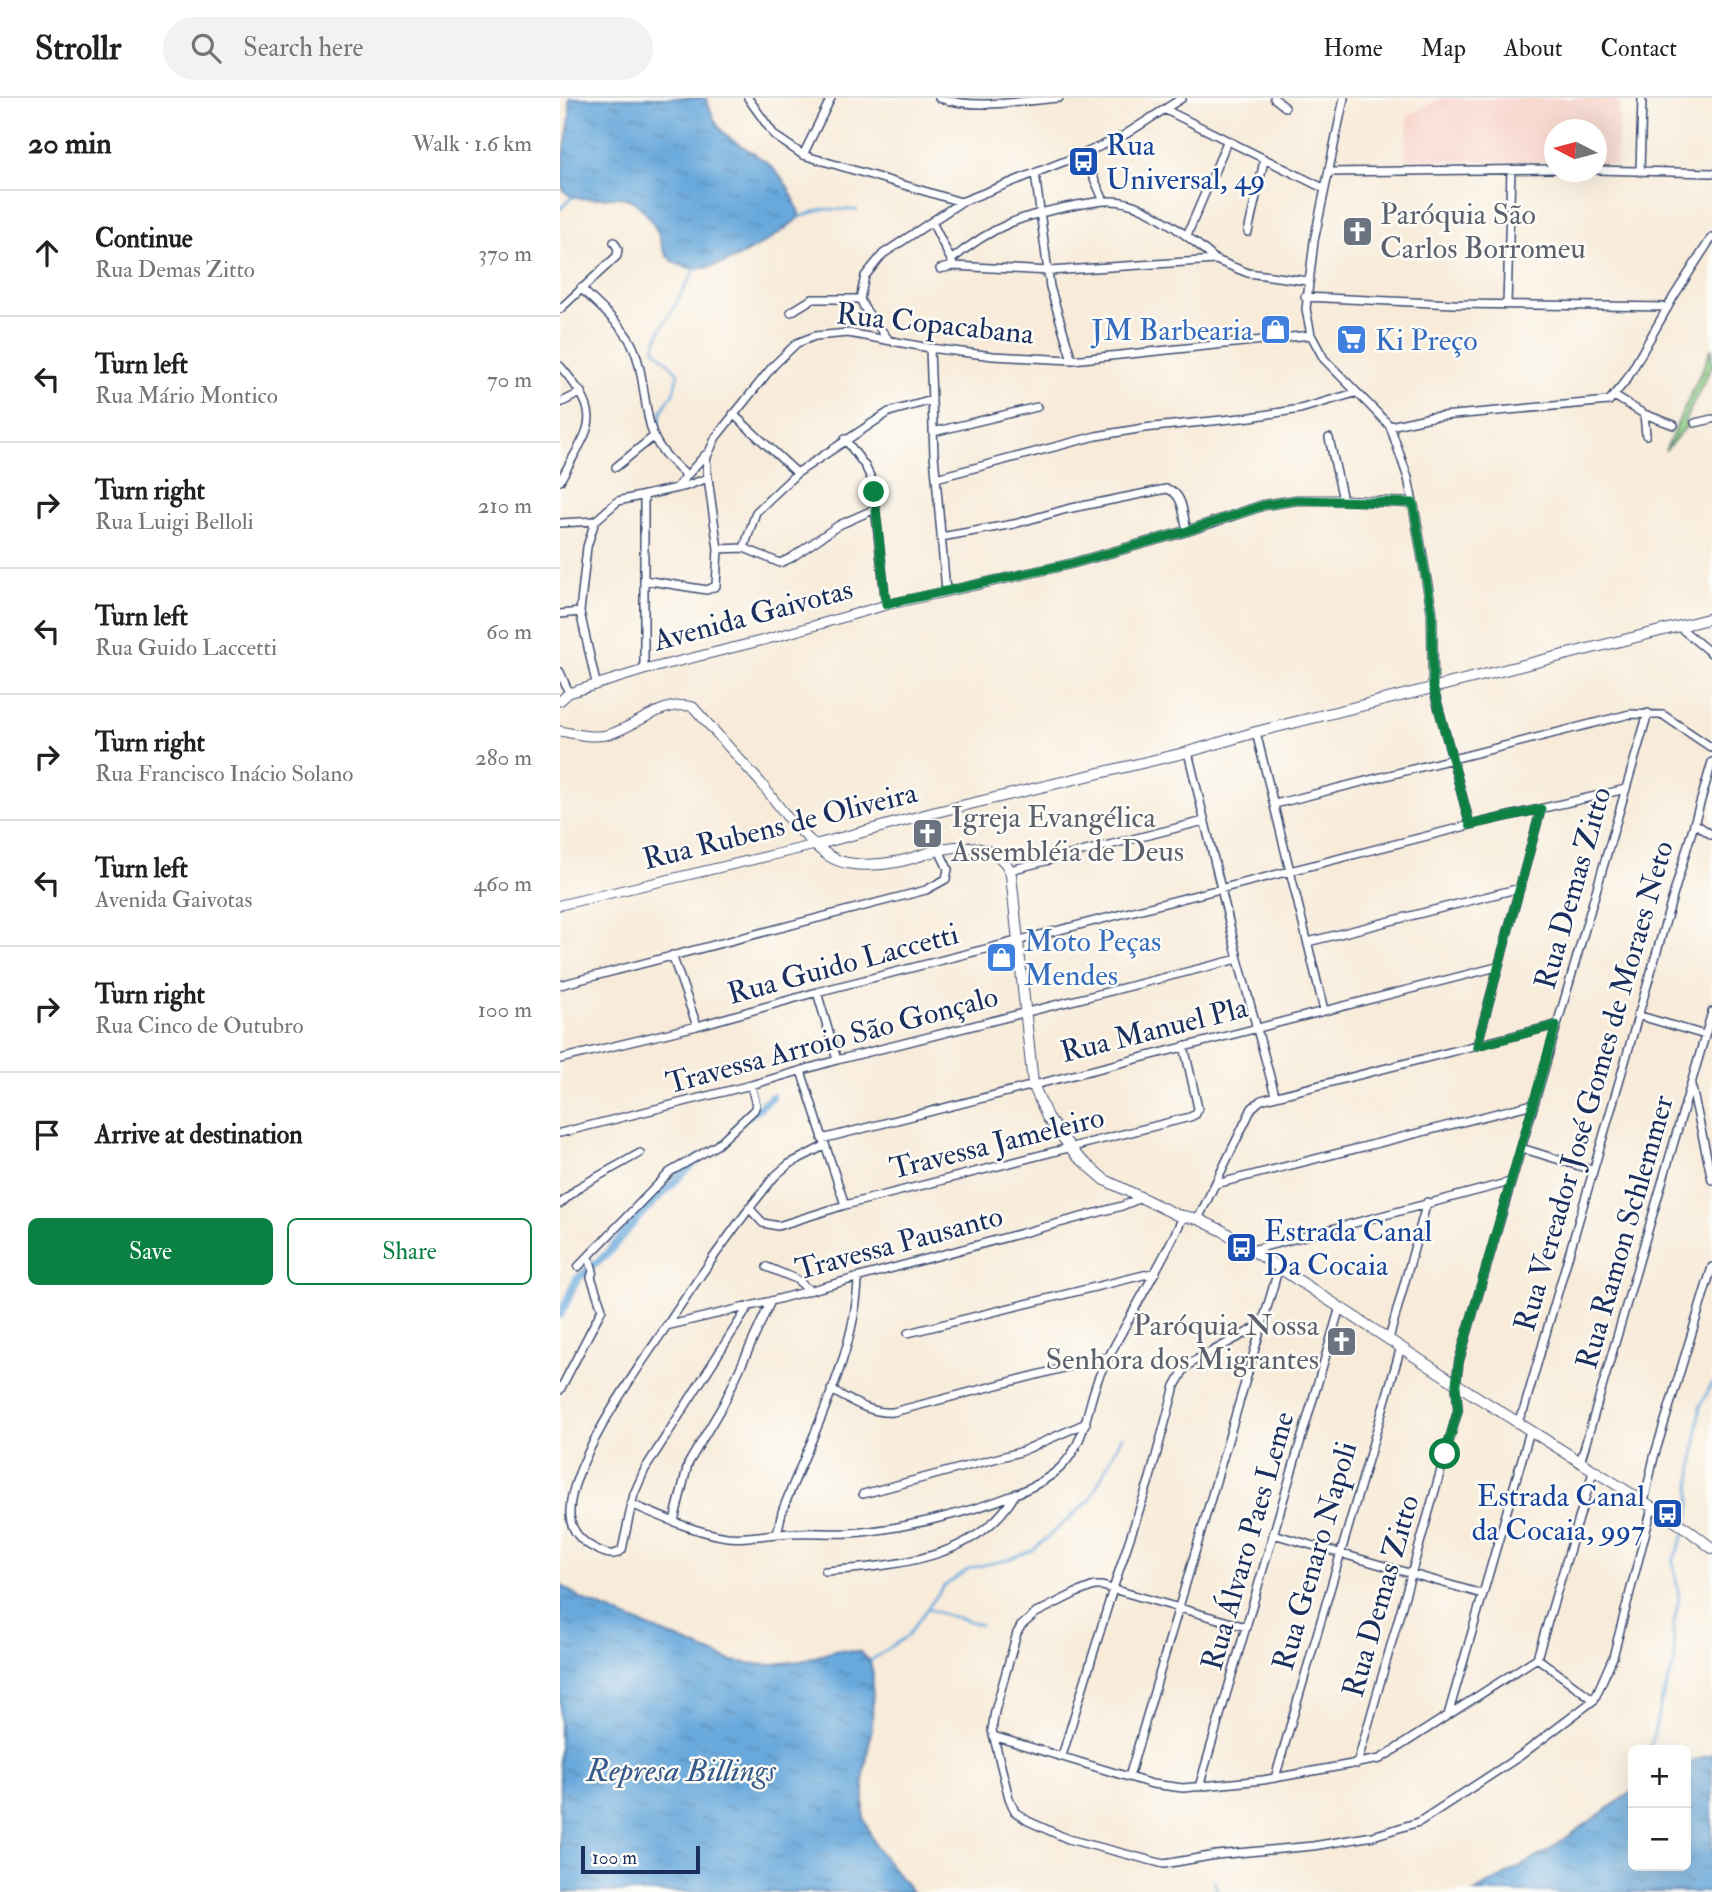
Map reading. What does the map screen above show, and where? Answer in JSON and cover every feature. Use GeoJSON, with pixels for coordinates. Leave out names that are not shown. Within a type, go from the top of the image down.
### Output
{"type":"FeatureCollection","features":[{"type":"Feature","properties":{"kind":"main road","name":"Rua Rubens de Oliveira"},"geometry":{"type":"LineString","coordinates":[[815,845],[932,813],[1712,618]]}},
{"type":"Feature","properties":{"kind":"main road"},"geometry":{"type":"LineString","coordinates":[[815,845],[841,862],[859,864],[894,862],[956,847],[990,851],[1002,859],[1010,870],[1033,1084],[1047,1117],[1070,1147],[1096,1173],[1141,1198],[1184,1217],[1198,1219],[1252,1250],[1593,1472],[1670,1518],[1712,1548]]}},
{"type":"Feature","properties":{"kind":"street"},"geometry":{"type":"LineString","coordinates":[[748,98],[775,136],[803,155],[961,202]]}},
{"type":"Feature","properties":{"kind":"street"},"geometry":{"type":"LineString","coordinates":[[803,155],[831,98]]}},
{"type":"Feature","properties":{"kind":"street"},"geometry":{"type":"LineString","coordinates":[[939,98],[974,103],[1059,98]]}},
{"type":"Feature","properties":{"kind":"street"},"geometry":{"type":"LineString","coordinates":[[889,339],[860,299],[865,276],[883,254],[961,202],[1123,136],[1182,98]]}},
{"type":"Feature","properties":{"kind":"street"},"geometry":{"type":"LineString","coordinates":[[1274,98],[1285,107]]}},
{"type":"Feature","properties":{"kind":"street"},"geometry":{"type":"LineString","coordinates":[[1344,98],[1307,281],[1306,298],[1311,335],[1324,359],[1390,426],[1402,461],[1413,503],[1432,612],[1433,687],[1470,825]]}},
{"type":"Feature","properties":{"kind":"street"},"geometry":{"type":"LineString","coordinates":[[1640,172],[1642,98]]}},
{"type":"Feature","properties":{"kind":"street"},"geometry":{"type":"LineString","coordinates":[[1166,110],[1325,189]]}},
{"type":"Feature","properties":{"kind":"street"},"geometry":{"type":"LineString","coordinates":[[1187,235],[1227,142]]}},
{"type":"Feature","properties":{"kind":"street"},"geometry":{"type":"LineString","coordinates":[[1083,154],[1104,201]]}},
{"type":"Feature","properties":{"kind":"street"},"geometry":{"type":"LineString","coordinates":[[1248,232],[1264,161]]}},
{"type":"Feature","properties":{"kind":"street"},"geometry":{"type":"LineString","coordinates":[[1330,172],[1544,169]]}},
{"type":"Feature","properties":{"kind":"street"},"geometry":{"type":"LineString","coordinates":[[1507,304],[1511,170]]}},
{"type":"Feature","properties":{"kind":"street"},"geometry":{"type":"LineString","coordinates":[[1607,170],[1712,173]]}},
{"type":"Feature","properties":{"kind":"street"},"geometry":{"type":"LineString","coordinates":[[1035,173],[1050,287],[1072,360]]}},
{"type":"Feature","properties":{"kind":"street"},"geometry":{"type":"LineString","coordinates":[[940,269],[952,263],[970,244],[995,229],[1040,212],[1104,201],[1133,204],[1187,235],[1216,260],[1248,273],[1307,281]]}},
{"type":"Feature","properties":{"kind":"street"},"geometry":{"type":"LineString","coordinates":[[932,222],[952,263]]}},
{"type":"Feature","properties":{"kind":"street"},"geometry":{"type":"LineString","coordinates":[[1390,426],[1431,418],[1609,401],[1627,379],[1712,237]]}},
{"type":"Feature","properties":{"kind":"street"},"geometry":{"type":"LineString","coordinates":[[560,309],[617,256],[618,249],[614,242]]}},
{"type":"Feature","properties":{"kind":"street"},"geometry":{"type":"LineString","coordinates":[[952,263],[1049,271],[1216,260]]}},
{"type":"Feature","properties":{"kind":"street"},"geometry":{"type":"LineString","coordinates":[[580,288],[627,337],[634,349],[653,436],[661,449],[687,476]]}},
{"type":"Feature","properties":{"kind":"street"},"geometry":{"type":"LineString","coordinates":[[1306,298],[1668,307]]}},
{"type":"Feature","properties":{"kind":"street"},"geometry":{"type":"LineString","coordinates":[[791,312],[812,299],[860,299]]}},
{"type":"Feature","properties":{"kind":"street","name":"Rua Copacabana"},"geometry":{"type":"LineString","coordinates":[[675,489],[707,453],[733,414],[773,366],[791,348],[805,339],[823,334],[848,333],[993,356],[1072,360],[1311,335]]}},
{"type":"Feature","properties":{"kind":"street"},"geometry":{"type":"LineString","coordinates":[[930,348],[936,478],[946,591]]}},
{"type":"Feature","properties":{"kind":"street"},"geometry":{"type":"LineString","coordinates":[[560,366],[582,392],[590,409],[590,423],[560,481]]}},
{"type":"Feature","properties":{"kind":"street"},"geometry":{"type":"LineString","coordinates":[[560,403],[582,392]]}},
{"type":"Feature","properties":{"kind":"street"},"geometry":{"type":"LineString","coordinates":[[936,478],[1096,436],[1300,409],[1355,393]]}},
{"type":"Feature","properties":{"kind":"street"},"geometry":{"type":"LineString","coordinates":[[1614,396],[1644,414],[1674,425]]}},
{"type":"Feature","properties":{"kind":"street"},"geometry":{"type":"LineString","coordinates":[[744,548],[756,512],[797,473],[889,412],[932,400]]}},
{"type":"Feature","properties":{"kind":"street"},"geometry":{"type":"LineString","coordinates":[[933,432],[1037,407]]}},
{"type":"Feature","properties":{"kind":"street"},"geometry":{"type":"LineString","coordinates":[[733,414],[797,473]]}},
{"type":"Feature","properties":{"kind":"street"},"geometry":{"type":"LineString","coordinates":[[1644,414],[1646,435]]}},
{"type":"Feature","properties":{"kind":"street"},"geometry":{"type":"LineString","coordinates":[[1695,423],[1712,419]]}},
{"type":"Feature","properties":{"kind":"street"},"geometry":{"type":"LineString","coordinates":[[616,467],[653,436]]}},
{"type":"Feature","properties":{"kind":"street"},"geometry":{"type":"LineString","coordinates":[[1329,438],[1343,500]]}},
{"type":"Feature","properties":{"kind":"street"},"geometry":{"type":"LineString","coordinates":[[845,439],[872,480],[886,604]]}},
{"type":"Feature","properties":{"kind":"street"},"geometry":{"type":"LineString","coordinates":[[644,580],[690,589],[713,589],[718,577],[718,549],[707,453]]}},
{"type":"Feature","properties":{"kind":"street"},"geometry":{"type":"LineString","coordinates":[[596,683],[580,612],[587,547],[595,521],[618,500],[675,489],[708,478]]}},
{"type":"Feature","properties":{"kind":"street"},"geometry":{"type":"LineString","coordinates":[[941,537],[985,530],[1067,509],[1166,489],[1179,496],[1187,531]]}},
{"type":"Feature","properties":{"kind":"street"},"geometry":{"type":"LineString","coordinates":[[643,495],[643,670]]}},
{"type":"Feature","properties":{"kind":"street","name":"Avenida Gaivotas"},"geometry":{"type":"LineString","coordinates":[[560,701],[565,694],[596,683],[768,639],[886,604],[1045,570],[1187,531],[1264,505],[1297,500],[1413,503]]}},
{"type":"Feature","properties":{"kind":"street"},"geometry":{"type":"LineString","coordinates":[[718,549],[744,548],[780,563],[839,525],[875,509]]}},
{"type":"Feature","properties":{"kind":"street"},"geometry":{"type":"LineString","coordinates":[[560,523],[595,521]]}},
{"type":"Feature","properties":{"kind":"street"},"geometry":{"type":"LineString","coordinates":[[560,614],[580,612]]}},
{"type":"Feature","properties":{"kind":"street"},"geometry":{"type":"LineString","coordinates":[[1678,626],[1712,654]]}},
{"type":"Feature","properties":{"kind":"street"},"geometry":{"type":"LineString","coordinates":[[560,672],[565,694]]}},
{"type":"Feature","properties":{"kind":"street"},"geometry":{"type":"LineString","coordinates":[[560,731],[591,736],[609,735],[666,709],[693,707],[815,845]]}},
{"type":"Feature","properties":{"kind":"street"},"geometry":{"type":"LineString","coordinates":[[1275,804],[1607,719],[1648,713],[1668,717],[1712,747]]}},
{"type":"Feature","properties":{"kind":"street","name":"Rua Demas Zitto"},"geometry":{"type":"LineString","coordinates":[[1357,1764],[1458,1410],[1456,1384],[1459,1361],[1648,713]]}},
{"type":"Feature","properties":{"kind":"street"},"geometry":{"type":"LineString","coordinates":[[1256,732],[1324,1010]]}},
{"type":"Feature","properties":{"kind":"street"},"geometry":{"type":"LineString","coordinates":[[1188,751],[1238,960],[1275,1095]]}},
{"type":"Feature","properties":{"kind":"street","name":"Rua Vereador José Gomes de Moraes Neto"},"geometry":{"type":"LineString","coordinates":[[1517,1422],[1524,1409],[1712,762]]}},
{"type":"Feature","properties":{"kind":"street","name":"Rua Guido Laccetti"},"geometry":{"type":"LineString","coordinates":[[560,1059],[697,1026],[817,992],[1470,825],[1626,789]]}},
{"type":"Feature","properties":{"kind":"street"},"geometry":{"type":"LineString","coordinates":[[1477,1046],[1541,809]]}},
{"type":"Feature","properties":{"kind":"street"},"geometry":{"type":"LineString","coordinates":[[1010,870],[1204,821]]}},
{"type":"Feature","properties":{"kind":"street"},"geometry":{"type":"LineString","coordinates":[[1694,823],[1712,835]]}},
{"type":"Feature","properties":{"kind":"street","name":"Rua Rubens de Oliveira"},"geometry":{"type":"LineString","coordinates":[[560,905],[815,845]]}},
{"type":"Feature","properties":{"kind":"street"},"geometry":{"type":"LineString","coordinates":[[560,985],[926,890],[946,879],[948,869],[939,850]]}},
{"type":"Feature","properties":{"kind":"street"},"geometry":{"type":"LineString","coordinates":[[1308,942],[1520,888]]}},
{"type":"Feature","properties":{"kind":"street"},"geometry":{"type":"LineString","coordinates":[[672,955],[697,1026]]}},
{"type":"Feature","properties":{"kind":"street","name":"Travessa Arroio São Gonçalo"},"geometry":{"type":"LineString","coordinates":[[560,1133],[751,1085],[837,1060],[1238,960]]}},
{"type":"Feature","properties":{"kind":"street","name":"Rua Manuel Pla"},"geometry":{"type":"LineString","coordinates":[[631,1504],[625,1546],[620,1552],[609,1554],[583,1541],[575,1532],[570,1518],[572,1494],[582,1465],[627,1385],[749,1208],[781,1170],[823,1142],[1033,1084],[1497,967]]}},
{"type":"Feature","properties":{"kind":"street"},"geometry":{"type":"LineString","coordinates":[[817,992],[837,1060]]}},
{"type":"Feature","properties":{"kind":"street","name":"Rua Ramon Schlemmer"},"geometry":{"type":"LineString","coordinates":[[1580,1463],[1712,1012]]}},
{"type":"Feature","properties":{"kind":"street"},"geometry":{"type":"LineString","coordinates":[[1637,1015],[1705,1035]]}},
{"type":"Feature","properties":{"kind":"street"},"geometry":{"type":"LineString","coordinates":[[1198,1219],[1252,1108],[1261,1100],[1556,1025]]}},
{"type":"Feature","properties":{"kind":"street","name":"Travessa Jameleiro"},"geometry":{"type":"LineString","coordinates":[[749,1208],[763,1223],[773,1227],[845,1205],[1196,1114],[1198,1108],[1184,1046]]}},
{"type":"Feature","properties":{"kind":"street"},"geometry":{"type":"LineString","coordinates":[[801,1071],[845,1205]]}},
{"type":"Feature","properties":{"kind":"street"},"geometry":{"type":"LineString","coordinates":[[579,1267],[670,1172],[717,1145],[754,1110],[756,1105],[751,1085]]}},
{"type":"Feature","properties":{"kind":"street"},"geometry":{"type":"LineString","coordinates":[[1691,1086],[1700,1115],[1712,1180]]}},
{"type":"Feature","properties":{"kind":"street"},"geometry":{"type":"LineString","coordinates":[[1216,1184],[1533,1104]]}},
{"type":"Feature","properties":{"kind":"street"},"geometry":{"type":"LineString","coordinates":[[1521,1148],[1592,1170]]}},
{"type":"Feature","properties":{"kind":"street"},"geometry":{"type":"LineString","coordinates":[[560,1204],[579,1187],[640,1153]]}},
{"type":"Feature","properties":{"kind":"street"},"geometry":{"type":"LineString","coordinates":[[1252,1250],[1510,1182]]}},
{"type":"Feature","properties":{"kind":"street","name":"Travessa Pausanto"},"geometry":{"type":"LineString","coordinates":[[666,1326],[771,1301],[1122,1206],[1141,1198]]}},
{"type":"Feature","properties":{"kind":"street"},"geometry":{"type":"LineString","coordinates":[[1389,1339],[1427,1202]]}},
{"type":"Feature","properties":{"kind":"street"},"geometry":{"type":"LineString","coordinates":[[749,1306],[645,1469],[631,1504],[702,1532],[729,1537],[850,1533],[896,1528],[957,1514],[1016,1493],[1044,1480],[1059,1469],[1079,1443],[1093,1392],[1184,1217]]}},
{"type":"Feature","properties":{"kind":"street"},"geometry":{"type":"LineString","coordinates":[[560,1390],[602,1309],[591,1277],[593,1269],[590,1258]]}},
{"type":"Feature","properties":{"kind":"street"},"geometry":{"type":"LineString","coordinates":[[767,1267],[796,1279],[809,1290]]}},
{"type":"Feature","properties":{"kind":"street"},"geometry":{"type":"LineString","coordinates":[[1129,1777],[1279,1267]]}},
{"type":"Feature","properties":{"kind":"street"},"geometry":{"type":"LineString","coordinates":[[1246,1627],[1094,1586],[1036,1614],[1021,1626],[1014,1641],[995,1711],[993,1736],[1011,1805],[1022,1818],[1068,1839],[1161,1864],[1364,1838],[1409,1827],[1429,1816],[1520,1756],[1594,1700],[1613,1657],[1648,1505],[1654,1457],[1712,1267]]}},
{"type":"Feature","properties":{"kind":"street"},"geometry":{"type":"LineString","coordinates":[[908,1332],[1156,1272]]}},
{"type":"Feature","properties":{"kind":"street"},"geometry":{"type":"LineString","coordinates":[[777,1534],[782,1512],[853,1328],[859,1277]]}},
{"type":"Feature","properties":{"kind":"street"},"geometry":{"type":"LineString","coordinates":[[674,1521],[688,1464],[724,1403],[771,1301]]}},
{"type":"Feature","properties":{"kind":"street","name":"Rua Álvaro Paes Leme"},"geometry":{"type":"LineString","coordinates":[[1199,1787],[1340,1307]]}},
{"type":"Feature","properties":{"kind":"street"},"geometry":{"type":"LineString","coordinates":[[1062,1756],[1112,1590],[1150,1478],[1175,1386],[1185,1368],[1261,1325]]}},
{"type":"Feature","properties":{"kind":"street","name":"Rua Genaro Napoli"},"geometry":{"type":"LineString","coordinates":[[1275,1778],[1401,1347]]}},
{"type":"Feature","properties":{"kind":"street"},"geometry":{"type":"LineString","coordinates":[[831,1390],[869,1409],[893,1412],[1110,1356]]}},
{"type":"Feature","properties":{"kind":"street"},"geometry":{"type":"LineString","coordinates":[[863,1494],[1020,1452],[1086,1423]]}},
{"type":"Feature","properties":{"kind":"street"},"geometry":{"type":"LineString","coordinates":[[1447,1715],[1530,1431]]}},
{"type":"Feature","properties":{"kind":"street"},"geometry":{"type":"LineString","coordinates":[[993,1736],[1162,1786],[1199,1787],[1275,1778],[1383,1758],[1537,1658],[1593,1472]]}},
{"type":"Feature","properties":{"kind":"street"},"geometry":{"type":"LineString","coordinates":[[825,1571],[895,1565],[948,1550],[995,1521],[1016,1493]]}},
{"type":"Feature","properties":{"kind":"street"},"geometry":{"type":"LineString","coordinates":[[1273,1534],[1482,1594]]}},
{"type":"Feature","properties":{"kind":"street"},"geometry":{"type":"LineString","coordinates":[[1537,1658],[1594,1700]]}},
{"type":"Feature","properties":{"kind":"shaded area"},"geometry":{"type":"Polygon","coordinates":[[[1443,98],[1620,98],[1616,165],[1607,165],[1607,119],[1544,119],[1544,163],[1406,159],[1408,115],[1443,98]]]}},
{"type":"Feature","properties":{"kind":"green space"},"geometry":{"type":"Polygon","coordinates":[[[1712,348],[1712,366],[1685,420],[1686,427],[1665,451],[1712,348]]]}},
{"type":"Feature","properties":{"kind":"water"},"geometry":{"type":"Polygon","coordinates":[[[569,98],[706,98],[715,121],[725,134],[778,174],[789,190],[800,217],[736,258],[698,268],[682,266],[666,255],[653,224],[635,202],[614,197],[584,199],[567,194],[562,187],[570,117],[569,98]]]}},
{"type":"Feature","properties":{"kind":"water","name":"Represa Billings"},"geometry":{"type":"Polygon","coordinates":[[[560,1584],[581,1599],[731,1661],[765,1665],[801,1661],[838,1650],[860,1652],[870,1661],[873,1674],[872,1726],[864,1776],[864,1819],[876,1847],[912,1892],[560,1892],[560,1584]]]}},
{"type":"Feature","properties":{"kind":"water"},"geometry":{"type":"Polygon","coordinates":[[[1712,1754],[1712,1892],[1474,1892],[1546,1852],[1628,1795],[1628,1871],[1691,1871],[1691,1762],[1712,1754]]]}},
{"type":"Feature","properties":{"kind":"waterway"},"geometry":{"type":"LineString","coordinates":[[560,209],[572,197]]}},
{"type":"Feature","properties":{"kind":"waterway"},"geometry":{"type":"LineString","coordinates":[[800,217],[823,209],[857,210]]}},
{"type":"Feature","properties":{"kind":"waterway"},"geometry":{"type":"LineString","coordinates":[[657,436],[662,410],[673,394],[678,373],[654,348],[660,331],[695,270]]}},
{"type":"Feature","properties":{"kind":"waterway"},"geometry":{"type":"LineString","coordinates":[[750,1115],[772,1097]]}},
{"type":"Feature","properties":{"kind":"waterway"},"geometry":{"type":"LineString","coordinates":[[560,1315],[577,1279],[605,1256],[642,1213],[700,1157]]}},
{"type":"Feature","properties":{"kind":"waterway"},"geometry":{"type":"LineString","coordinates":[[1687,1526],[1700,1407],[1712,1383]]}},
{"type":"Feature","properties":{"kind":"waterway"},"geometry":{"type":"LineString","coordinates":[[870,1661],[907,1636],[944,1586],[970,1568],[1006,1560],[1033,1550],[1090,1500],[1122,1436]]}},
{"type":"Feature","properties":{"kind":"waterway"},"geometry":{"type":"LineString","coordinates":[[1651,1745],[1661,1702],[1675,1662],[1673,1628],[1679,1598],[1673,1561],[1685,1533]]}},
{"type":"Feature","properties":{"kind":"waterway"},"geometry":{"type":"LineString","coordinates":[[927,1608],[980,1625]]}},
{"type":"Feature","properties":{"kind":"waterway"},"geometry":{"type":"LineString","coordinates":[[1214,1881],[1218,1892]]}},
{"type":"Feature","properties":{"kind":"place","name":"Rua Universal, 49"},"geometry":{"type":"Point","coordinates":[1083,162]}},
{"type":"Feature","properties":{"kind":"place","name":"Paróquia São Carlos Borromeu"},"geometry":{"type":"Point","coordinates":[1357,231]}},
{"type":"Feature","properties":{"kind":"place","name":"JM Barbearia"},"geometry":{"type":"Point","coordinates":[1276,330]}},
{"type":"Feature","properties":{"kind":"place","name":"Ki Preço"},"geometry":{"type":"Point","coordinates":[1352,340]}},
{"type":"Feature","properties":{"kind":"place","name":"Igreja Evangélica Assembléia de Deus"},"geometry":{"type":"Point","coordinates":[928,834]}},
{"type":"Feature","properties":{"kind":"place","name":"Moto Peças Mendes"},"geometry":{"type":"Point","coordinates":[1001,958]}},
{"type":"Feature","properties":{"kind":"place","name":"Estrada Canal Da Cocaia"},"geometry":{"type":"Point","coordinates":[1241,1248]}},
{"type":"Feature","properties":{"kind":"place","name":"Paróquia Nossa Senhora dos Migrantes"},"geometry":{"type":"Point","coordinates":[1342,1342]}},
{"type":"Feature","properties":{"kind":"place","name":"Estrada Canal da Cocaia, 997"},"geometry":{"type":"Point","coordinates":[1668,1513]}},
{"type":"Feature","properties":{"kind":"route"},"geometry":{"type":"LineString","coordinates":[[874,492],[886,604],[1070,564],[1187,531],[1264,505],[1297,500],[1413,503],[1432,612],[1433,687],[1470,825],[1541,809],[1477,1046],[1556,1025],[1459,1361],[1456,1374],[1458,1410],[1445,1454]]}}]}
